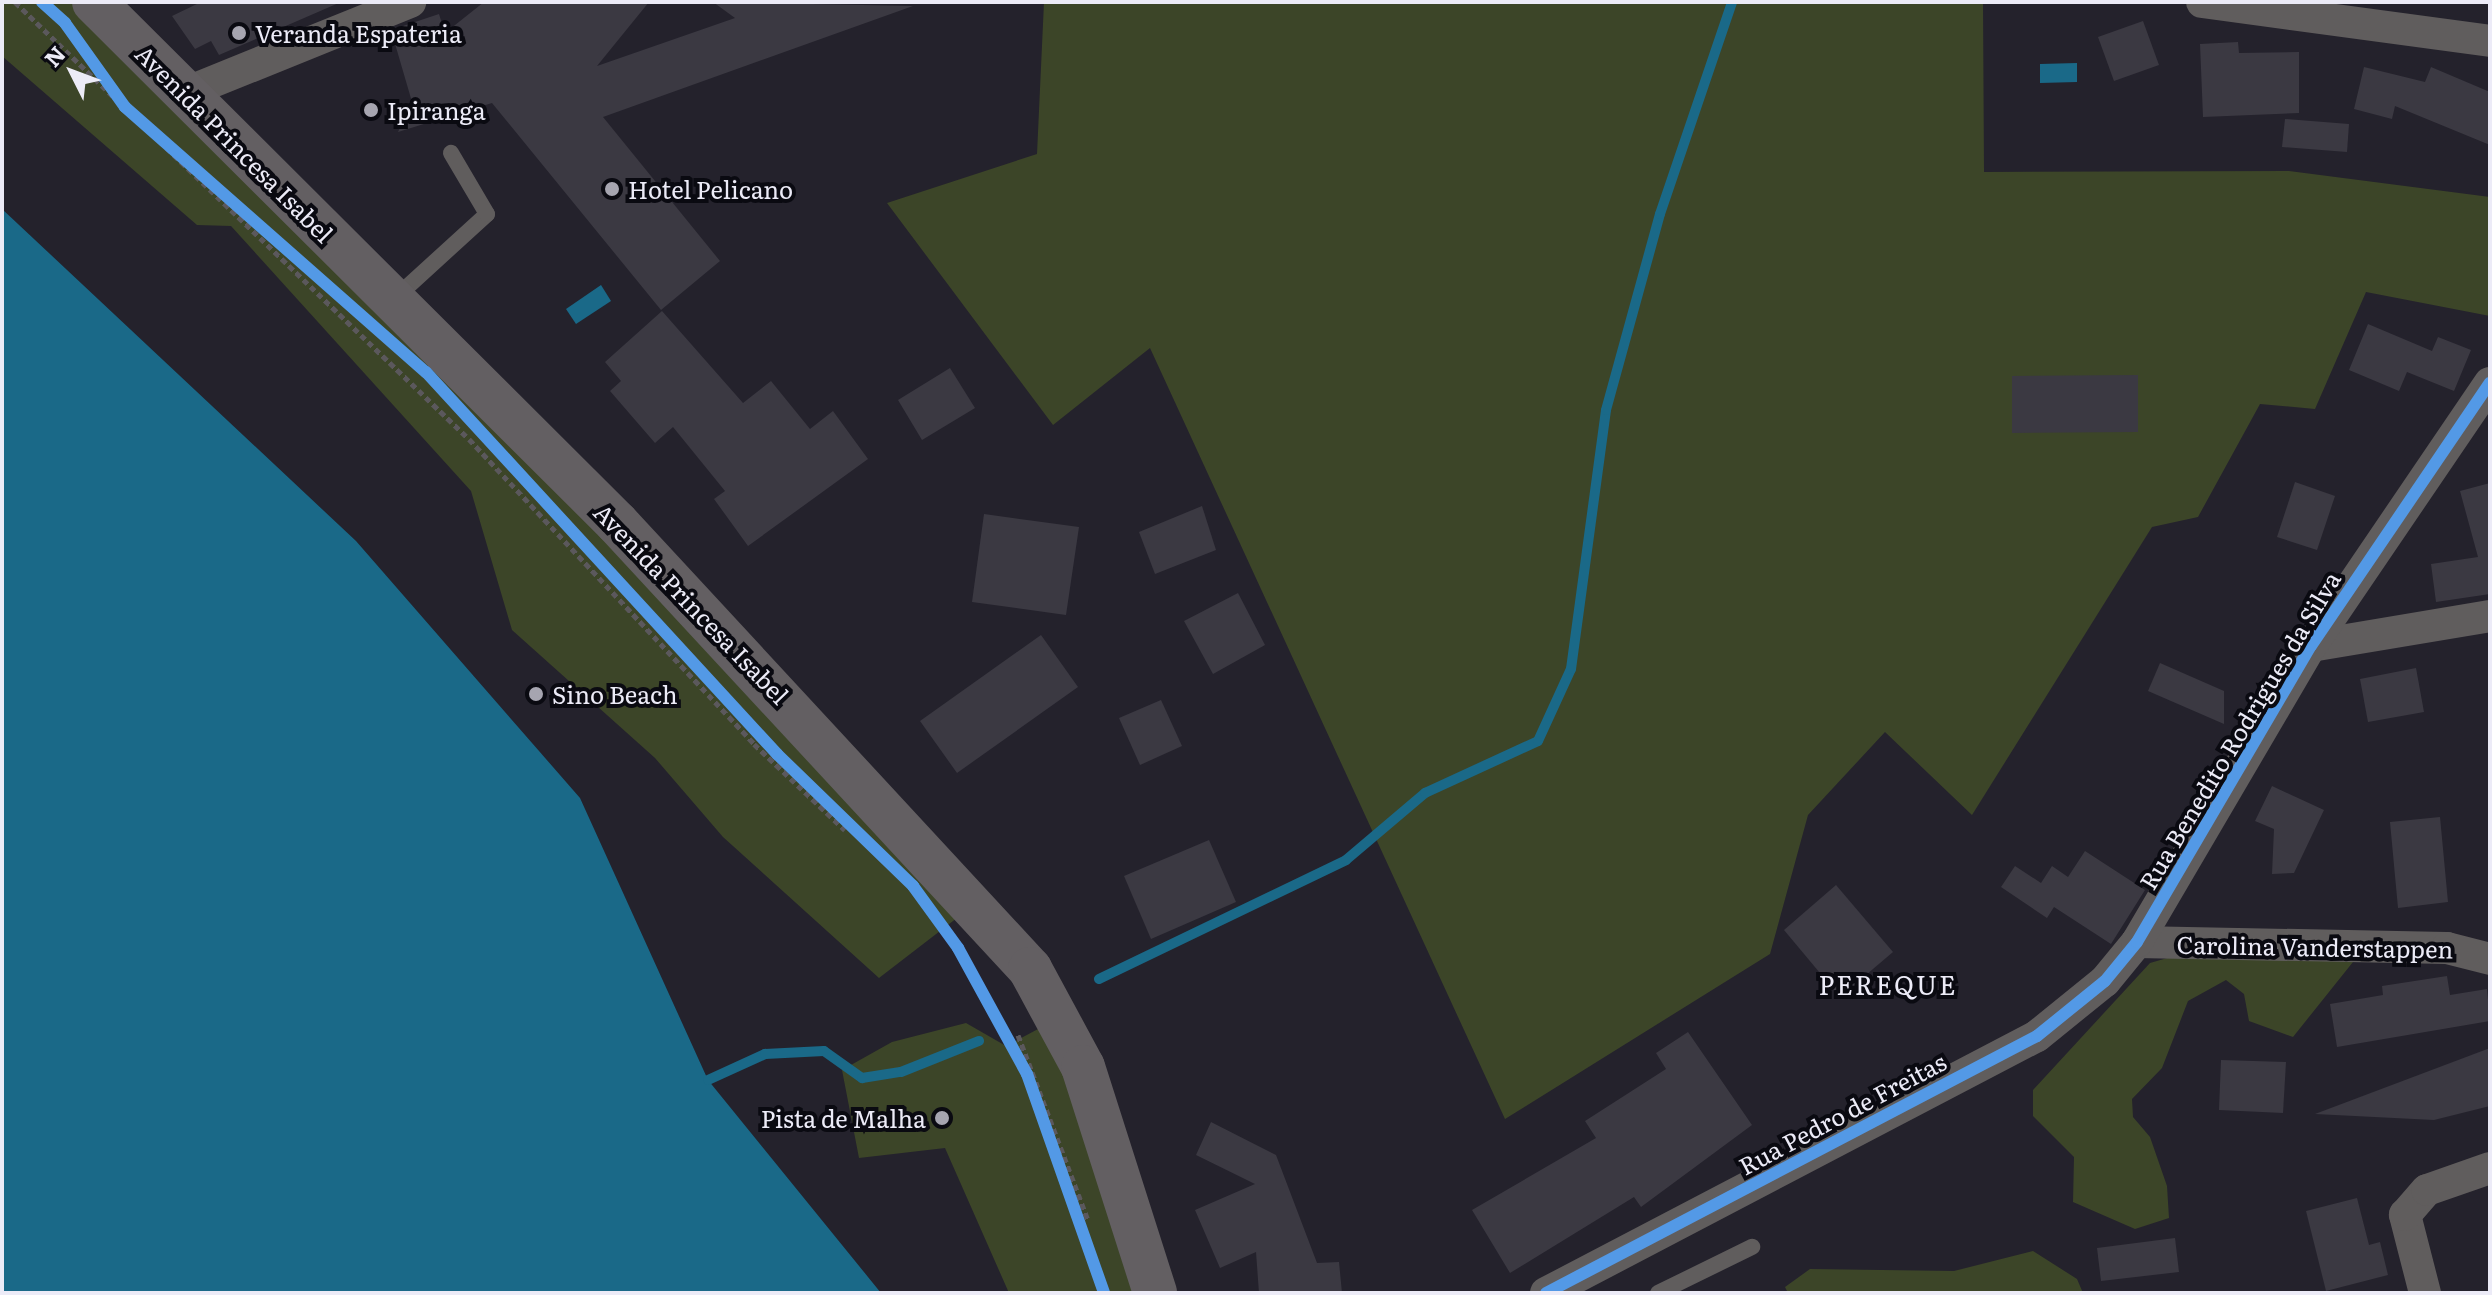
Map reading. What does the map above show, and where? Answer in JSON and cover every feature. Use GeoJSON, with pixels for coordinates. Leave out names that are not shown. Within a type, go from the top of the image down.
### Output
{"type":"FeatureCollection","features":[{"type":"Feature","properties":{"kind":"main road","name":"Avenida Princesa Isabel"},"geometry":{"type":"LineString","coordinates":[[84,18],[185,93],[388,316],[617,523],[1030,969],[1083,1067],[1155,1293]]}},
{"type":"Feature","properties":{"kind":"street"},"geometry":{"type":"LineString","coordinates":[[185,93],[410,2]]}},
{"type":"Feature","properties":{"kind":"street"},"geometry":{"type":"LineString","coordinates":[[2202,2],[2490,41]]}},
{"type":"Feature","properties":{"kind":"street","name":"Rua Benedito Rodrigues da Silva"},"geometry":{"type":"LineString","coordinates":[[2137,942],[2311,646],[2490,383]]}},
{"type":"Feature","properties":{"kind":"street"},"geometry":{"type":"LineString","coordinates":[[2311,646],[2490,616]]}},
{"type":"Feature","properties":{"kind":"street","name":"Carolina Vanderstappen"},"geometry":{"type":"LineString","coordinates":[[2137,942],[2486,951]]}},
{"type":"Feature","properties":{"kind":"street","name":"Rua Pedro de Freitas"},"geometry":{"type":"LineString","coordinates":[[1546,1293],[2037,1036],[2105,981],[2137,942]]}},
{"type":"Feature","properties":{"kind":"street"},"geometry":{"type":"LineString","coordinates":[[2425,1293],[2405,1215],[2427,1190],[2490,1168]]}},
{"type":"Feature","properties":{"kind":"lane"},"geometry":{"type":"LineString","coordinates":[[388,316],[487,214],[451,153]]}},
{"type":"Feature","properties":{"kind":"lane"},"geometry":{"type":"LineString","coordinates":[[1658,1293],[1752,1247]]}},
{"type":"Feature","properties":{"kind":"path"},"geometry":{"type":"LineString","coordinates":[[15,2],[469,439],[754,744],[857,837]]}},
{"type":"Feature","properties":{"kind":"path"},"geometry":{"type":"LineString","coordinates":[[84,18],[125,107],[388,316]]}},
{"type":"Feature","properties":{"kind":"path"},"geometry":{"type":"LineString","coordinates":[[445,393],[857,837]]}},
{"type":"Feature","properties":{"kind":"path"},"geometry":{"type":"LineString","coordinates":[[1002,1026],[1027,1074],[1088,1234]]}},
{"type":"Feature","properties":{"kind":"path"},"geometry":{"type":"LineString","coordinates":[[1035,1070],[1088,1234]]}},
{"type":"Feature","properties":{"kind":"green space"},"geometry":{"type":"Polygon","coordinates":[[[2,2],[72,2],[268,182],[966,911],[879,978],[723,837],[655,758],[512,630],[471,491],[231,226],[197,225],[2,56],[2,2]]]}},
{"type":"Feature","properties":{"kind":"green space"},"geometry":{"type":"Polygon","coordinates":[[[1044,2],[1983,2],[1984,172],[2289,171],[2490,197],[2490,316],[2366,292],[2315,409],[2260,404],[2198,517],[2152,527],[1972,815],[1885,732],[1808,815],[1770,954],[1505,1119],[1150,348],[1053,425],[887,203],[1037,154],[1044,2]]]}},
{"type":"Feature","properties":{"kind":"green space"},"geometry":{"type":"Polygon","coordinates":[[[2188,952],[2353,962],[2293,1037],[2249,1021],[2244,994],[2226,980],[2188,1001],[2162,1068],[2132,1099],[2133,1117],[2150,1137],[2167,1186],[2169,1218],[2135,1229],[2073,1202],[2074,1157],[2033,1116],[2033,1090],[2150,963],[2188,952]]]}},
{"type":"Feature","properties":{"kind":"green space"},"geometry":{"type":"Polygon","coordinates":[[[1055,1020],[1144,1293],[1009,1293],[945,1148],[859,1158],[842,1070],[892,1042],[966,1023],[1006,1046],[1055,1020]]]}},
{"type":"Feature","properties":{"kind":"green space"},"geometry":{"type":"Polygon","coordinates":[[[2033,1251],[2077,1279],[2083,1293],[1788,1293],[1785,1287],[1810,1269],[1954,1271],[2033,1251]]]}},
{"type":"Feature","properties":{"kind":"water"},"geometry":{"type":"Polygon","coordinates":[[[2077,63],[2077,82],[2040,83],[2040,64],[2077,63]]]}},
{"type":"Feature","properties":{"kind":"water"},"geometry":{"type":"Polygon","coordinates":[[[2,209],[356,541],[580,798],[708,1080],[881,1293],[2,1293],[2,209]]]}},
{"type":"Feature","properties":{"kind":"water"},"geometry":{"type":"Polygon","coordinates":[[[601,285],[611,301],[576,324],[566,309],[601,285]]]}},
{"type":"Feature","properties":{"kind":"building"},"geometry":{"type":"Polygon","coordinates":[[[201,2],[341,2],[219,55],[211,41],[195,49],[172,16],[201,2]]]}},
{"type":"Feature","properties":{"kind":"building","name":"Hotel Pelicano"},"geometry":{"type":"Polygon","coordinates":[[[484,2],[649,2],[597,66],[735,18],[713,2],[913,6],[603,117],[720,261],[661,310],[492,103],[398,132],[412,102],[391,30],[439,14],[445,33],[484,2]]]}},
{"type":"Feature","properties":{"kind":"building"},"geometry":{"type":"Polygon","coordinates":[[[2143,21],[2159,65],[2114,81],[2098,37],[2143,21]]]}},
{"type":"Feature","properties":{"kind":"building"},"geometry":{"type":"Polygon","coordinates":[[[2238,42],[2239,53],[2299,52],[2299,113],[2203,117],[2200,44],[2238,42]]]}},
{"type":"Feature","properties":{"kind":"building"},"geometry":{"type":"Polygon","coordinates":[[[2364,67],[2425,82],[2431,67],[2490,92],[2490,145],[2395,106],[2392,119],[2354,109],[2364,67]]]}},
{"type":"Feature","properties":{"kind":"building"},"geometry":{"type":"Polygon","coordinates":[[[2285,119],[2349,124],[2347,152],[2282,147],[2285,119]]]}},
{"type":"Feature","properties":{"kind":"building"},"geometry":{"type":"Polygon","coordinates":[[[662,311],[743,403],[771,381],[810,429],[833,411],[868,459],[748,546],[714,499],[725,491],[673,427],[655,443],[610,391],[621,381],[605,362],[662,311]]]}},
{"type":"Feature","properties":{"kind":"building"},"geometry":{"type":"Polygon","coordinates":[[[2368,324],[2432,351],[2438,337],[2471,350],[2454,391],[2407,372],[2399,391],[2349,370],[2368,324]]]}},
{"type":"Feature","properties":{"kind":"building"},"geometry":{"type":"Polygon","coordinates":[[[950,368],[975,408],[922,440],[898,400],[950,368]]]}},
{"type":"Feature","properties":{"kind":"building"},"geometry":{"type":"Polygon","coordinates":[[[2138,375],[2138,432],[2012,433],[2012,376],[2138,375]]]}},
{"type":"Feature","properties":{"kind":"building"},"geometry":{"type":"Polygon","coordinates":[[[2295,482],[2335,496],[2317,550],[2277,537],[2295,482]]]}},
{"type":"Feature","properties":{"kind":"building"},"geometry":{"type":"Polygon","coordinates":[[[2490,483],[2490,594],[2436,602],[2431,564],[2478,557],[2460,491],[2490,483]]]}},
{"type":"Feature","properties":{"kind":"building"},"geometry":{"type":"Polygon","coordinates":[[[1202,506],[1216,550],[1155,574],[1139,532],[1202,506]]]}},
{"type":"Feature","properties":{"kind":"building"},"geometry":{"type":"Polygon","coordinates":[[[984,514],[1079,527],[1066,615],[972,602],[984,514]]]}},
{"type":"Feature","properties":{"kind":"building"},"geometry":{"type":"Polygon","coordinates":[[[1238,593],[1265,645],[1213,674],[1184,621],[1238,593]]]}},
{"type":"Feature","properties":{"kind":"building"},"geometry":{"type":"Polygon","coordinates":[[[1041,635],[1078,687],[957,773],[920,721],[1041,635]]]}},
{"type":"Feature","properties":{"kind":"building"},"geometry":{"type":"Polygon","coordinates":[[[2160,663],[2224,691],[2224,724],[2148,691],[2160,663]]]}},
{"type":"Feature","properties":{"kind":"building"},"geometry":{"type":"Polygon","coordinates":[[[2416,668],[2424,712],[2368,722],[2360,679],[2416,668]]]}},
{"type":"Feature","properties":{"kind":"building"},"geometry":{"type":"Polygon","coordinates":[[[1161,700],[1182,746],[1140,765],[1119,718],[1161,700]]]}},
{"type":"Feature","properties":{"kind":"building"},"geometry":{"type":"Polygon","coordinates":[[[2272,786],[2324,810],[2294,873],[2272,874],[2274,829],[2255,821],[2272,786]]]}},
{"type":"Feature","properties":{"kind":"building"},"geometry":{"type":"Polygon","coordinates":[[[2440,817],[2448,902],[2398,908],[2390,822],[2440,817]]]}},
{"type":"Feature","properties":{"kind":"building"},"geometry":{"type":"Polygon","coordinates":[[[1209,840],[1236,902],[1151,939],[1124,876],[1209,840]]]}},
{"type":"Feature","properties":{"kind":"building"},"geometry":{"type":"Polygon","coordinates":[[[2085,851],[2145,890],[2111,944],[2054,907],[2047,918],[2001,887],[2015,866],[2041,883],[2052,866],[2068,877],[2085,851]]]}},
{"type":"Feature","properties":{"kind":"building"},"geometry":{"type":"Polygon","coordinates":[[[1836,885],[1893,952],[1840,997],[1784,930],[1836,885]]]}},
{"type":"Feature","properties":{"kind":"building"},"geometry":{"type":"Polygon","coordinates":[[[2447,976],[2450,995],[2487,989],[2490,1021],[2337,1047],[2330,1004],[2383,995],[2382,986],[2447,976]]]}},
{"type":"Feature","properties":{"kind":"building"},"geometry":{"type":"Polygon","coordinates":[[[1688,1032],[1752,1125],[1641,1207],[1634,1197],[1510,1273],[1472,1210],[1596,1138],[1585,1121],[1666,1069],[1656,1053],[1688,1032]]]}},
{"type":"Feature","properties":{"kind":"building"},"geometry":{"type":"Polygon","coordinates":[[[2490,1048],[2490,1106],[2434,1120],[2315,1114],[2490,1048]]]}},
{"type":"Feature","properties":{"kind":"building"},"geometry":{"type":"Polygon","coordinates":[[[2221,1060],[2286,1062],[2283,1113],[2219,1110],[2221,1060]]]}},
{"type":"Feature","properties":{"kind":"building"},"geometry":{"type":"Polygon","coordinates":[[[1211,1122],[1276,1155],[1317,1263],[1339,1262],[1342,1293],[1259,1293],[1256,1252],[1220,1268],[1195,1210],[1255,1184],[1196,1155],[1211,1122]]]}},
{"type":"Feature","properties":{"kind":"building"},"geometry":{"type":"Polygon","coordinates":[[[2357,1198],[2369,1245],[2380,1242],[2388,1275],[2326,1291],[2306,1211],[2357,1198]]]}},
{"type":"Feature","properties":{"kind":"building"},"geometry":{"type":"Polygon","coordinates":[[[2175,1238],[2179,1272],[2101,1281],[2097,1248],[2175,1238]]]}},
{"type":"Feature","properties":{"kind":"waterway"},"geometry":{"type":"LineString","coordinates":[[1099,979],[1346,860],[1425,793],[1538,741],[1571,669],[1606,410],[1660,214],[1732,2]]}},
{"type":"Feature","properties":{"kind":"waterway"},"geometry":{"type":"LineString","coordinates":[[708,1080],[765,1054],[824,1051],[862,1078],[901,1072],[979,1041]]}},
{"type":"Feature","properties":{"kind":"cycle path"},"geometry":{"type":"LineString","coordinates":[[42,2],[65,23],[125,107],[426,372],[777,754],[913,886],[958,948],[1027,1074],[1104,1293]]}},
{"type":"Feature","properties":{"kind":"cycle path"},"geometry":{"type":"LineString","coordinates":[[1546,1293],[2037,1036],[2105,981],[2137,942],[2311,646],[2490,383]]}},
{"type":"Feature","properties":{"kind":"place","name":"Veranda Espateria"},"geometry":{"type":"Point","coordinates":[239,33]}},
{"type":"Feature","properties":{"kind":"place","name":"Ipiranga"},"geometry":{"type":"Point","coordinates":[371,110]}},
{"type":"Feature","properties":{"kind":"place","name":"Hotel Pelicano"},"geometry":{"type":"Point","coordinates":[612,189]}},
{"type":"Feature","properties":{"kind":"place","name":"Sino Beach"},"geometry":{"type":"Point","coordinates":[536,694]}},
{"type":"Feature","properties":{"kind":"place","name":"Pista de Malha"},"geometry":{"type":"Point","coordinates":[942,1118]}},
{"type":"Feature","properties":{"kind":"district","name":"PEREQUE"},"geometry":{"type":"Point","coordinates":[1888,984]}}]}
